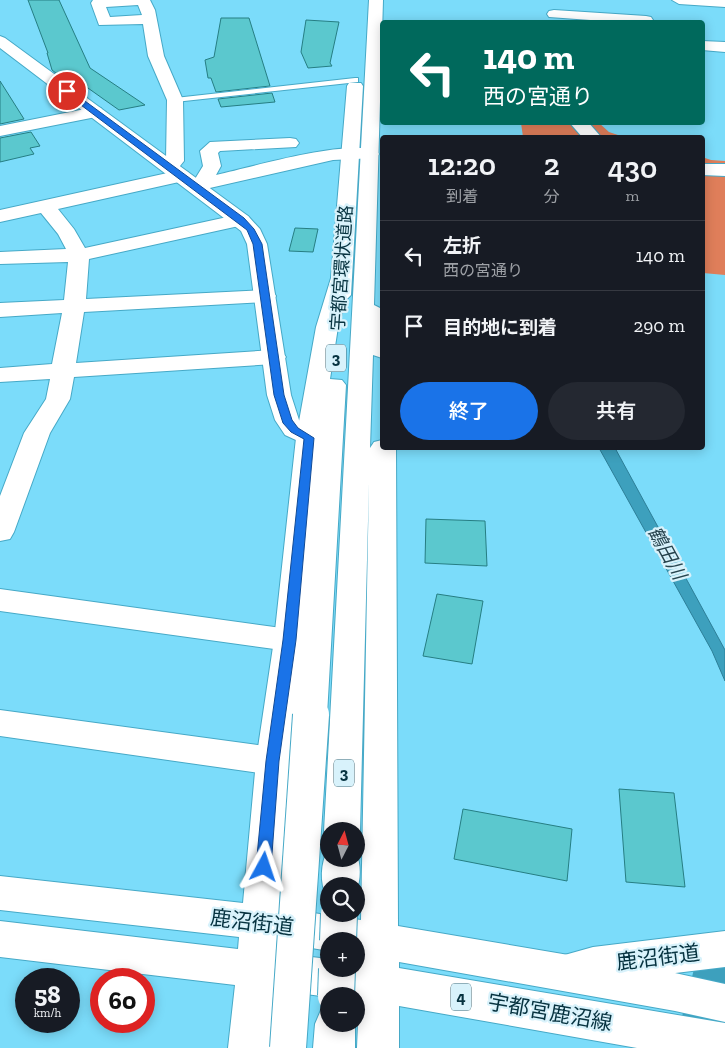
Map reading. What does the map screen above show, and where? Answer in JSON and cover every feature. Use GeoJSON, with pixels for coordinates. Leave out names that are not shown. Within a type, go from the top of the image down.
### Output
{"type":"FeatureCollection","features":[{"type":"Feature","properties":{"kind":"main road"},"geometry":{"type":"LineString","coordinates":[[150,19],[104,22],[98,3],[143,0],[148,10],[150,19],[156,56],[175,100],[175,161],[187,178]]}},
{"type":"Feature","properties":{"kind":"main road","name":"宇都宮環状道路"},"geometry":{"type":"LineString","coordinates":[[360,0],[355,80],[360,154]]}},
{"type":"Feature","properties":{"kind":"main road","name":"宇都宮環状道路"},"geometry":{"type":"LineString","coordinates":[[342,822],[346,715],[353,279],[360,154],[376,0]]}},
{"type":"Feature","properties":{"kind":"main road"},"geometry":{"type":"LineString","coordinates":[[679,0],[725,3],[725,7]]}},
{"type":"Feature","properties":{"kind":"main road"},"geometry":{"type":"LineString","coordinates":[[554,14],[646,16]]}},
{"type":"Feature","properties":{"kind":"main road"},"geometry":{"type":"LineString","coordinates":[[0,42],[187,178],[250,229],[258,244],[279,395],[287,420],[294,430],[309,438]]}},
{"type":"Feature","properties":{"kind":"main road"},"geometry":{"type":"LineString","coordinates":[[705,45],[725,46]]}},
{"type":"Feature","properties":{"kind":"main road"},"geometry":{"type":"LineString","coordinates":[[0,131],[95,112]]}},
{"type":"Feature","properties":{"kind":"main road"},"geometry":{"type":"LineString","coordinates":[[580,125],[591,135]]}},
{"type":"Feature","properties":{"kind":"main road"},"geometry":{"type":"LineString","coordinates":[[187,178],[212,166],[209,151],[216,146],[290,143]]}},
{"type":"Feature","properties":{"kind":"main road"},"geometry":{"type":"LineString","coordinates":[[0,216],[187,178],[333,155],[360,154]]}},
{"type":"Feature","properties":{"kind":"main road"},"geometry":{"type":"LineString","coordinates":[[705,170],[725,170]]}},
{"type":"Feature","properties":{"kind":"main road"},"geometry":{"type":"LineString","coordinates":[[0,532],[37,432],[58,399],[73,307],[79,255],[67,234],[46,206]]}},
{"type":"Feature","properties":{"kind":"main road"},"geometry":{"type":"LineString","coordinates":[[0,258],[79,255],[241,220]]}},
{"type":"Feature","properties":{"kind":"main road","name":"宇都宮環状道路"},"geometry":{"type":"LineString","coordinates":[[288,1048],[311,715],[353,279]]}},
{"type":"Feature","properties":{"kind":"main road","name":"3"},"geometry":{"type":"LineString","coordinates":[[353,279],[380,346]]}},
{"type":"Feature","properties":{"kind":"main road","name":"3"},"geometry":{"type":"LineString","coordinates":[[248,1048],[272,761],[290,640],[309,438],[327,327],[353,279]]}},
{"type":"Feature","properties":{"kind":"main road"},"geometry":{"type":"LineString","coordinates":[[0,310],[265,296]]}},
{"type":"Feature","properties":{"kind":"main road"},"geometry":{"type":"LineString","coordinates":[[0,375],[274,357]]}},
{"type":"Feature","properties":{"kind":"main road","name":"3"},"geometry":{"type":"LineString","coordinates":[[378,1048],[383,450]]}},
{"type":"Feature","properties":{"kind":"main road"},"geometry":{"type":"LineString","coordinates":[[0,600],[290,640]]}},
{"type":"Feature","properties":{"kind":"main road"},"geometry":{"type":"LineString","coordinates":[[0,724],[272,761]]}},
{"type":"Feature","properties":{"kind":"main road","name":"鹿沼街道"},"geometry":{"type":"LineString","coordinates":[[0,893],[259,922],[561,972],[676,992],[725,1003]]}},
{"type":"Feature","properties":{"kind":"main road","name":"4"},"geometry":{"type":"LineString","coordinates":[[0,939],[256,968]]}},
{"type":"Feature","properties":{"kind":"main road","name":"鹿沼街道"},"geometry":{"type":"LineString","coordinates":[[561,972],[593,965],[707,951]]}},
{"type":"Feature","properties":{"kind":"main road","name":"宇都宮鹿沼線"},"geometry":{"type":"LineString","coordinates":[[256,968],[379,984],[725,1043]]}},
{"type":"Feature","properties":{"kind":"main road"},"geometry":{"type":"LineString","coordinates":[[334,1048],[335,1032]]}},
{"type":"Feature","properties":{"kind":"lane"},"geometry":{"type":"LineString","coordinates":[[175,100],[355,80]]}},
{"type":"Feature","properties":{"kind":"shaded area"},"geometry":{"type":"Polygon","coordinates":[[[521,125],[601,125],[609,132],[618,135],[523,135],[521,125]]]}},
{"type":"Feature","properties":{"kind":"shaded area"},"geometry":{"type":"Polygon","coordinates":[[[705,158],[725,161],[725,275],[705,273],[705,158]]]}},
{"type":"Feature","properties":{"kind":"water"},"geometry":{"type":"Polygon","coordinates":[[[600,450],[616,450],[725,650],[725,681],[712,651],[600,450]]]}},
{"type":"Feature","properties":{"kind":"building"},"geometry":{"type":"Polygon","coordinates":[[[28,0],[59,0],[90,68],[145,105],[119,110],[78,81],[75,82],[69,72],[57,74],[52,70],[48,53],[28,0]]]}},
{"type":"Feature","properties":{"kind":"building"},"geometry":{"type":"Polygon","coordinates":[[[221,18],[249,18],[270,86],[216,92],[211,78],[208,78],[205,60],[214,57],[221,18]]]}},
{"type":"Feature","properties":{"kind":"building"},"geometry":{"type":"Polygon","coordinates":[[[306,20],[339,22],[330,63],[332,66],[308,68],[301,52],[306,20]]]}},
{"type":"Feature","properties":{"kind":"building"},"geometry":{"type":"Polygon","coordinates":[[[0,81],[24,119],[0,124],[0,81]]]}},
{"type":"Feature","properties":{"kind":"building"},"geometry":{"type":"Polygon","coordinates":[[[272,93],[275,102],[221,107],[218,99],[272,93]]]}},
{"type":"Feature","properties":{"kind":"building"},"geometry":{"type":"Polygon","coordinates":[[[31,132],[40,146],[30,148],[34,154],[0,162],[0,138],[31,132]]]}},
{"type":"Feature","properties":{"kind":"building"},"geometry":{"type":"Polygon","coordinates":[[[295,228],[318,229],[313,252],[289,251],[295,228]]]}},
{"type":"Feature","properties":{"kind":"building"},"geometry":{"type":"Polygon","coordinates":[[[426,519],[485,521],[487,566],[425,563],[426,519]]]}},
{"type":"Feature","properties":{"kind":"building"},"geometry":{"type":"Polygon","coordinates":[[[437,594],[483,601],[472,664],[423,656],[437,594]]]}},
{"type":"Feature","properties":{"kind":"building"},"geometry":{"type":"Polygon","coordinates":[[[619,789],[674,793],[685,887],[626,882],[619,789]]]}},
{"type":"Feature","properties":{"kind":"building"},"geometry":{"type":"Polygon","coordinates":[[[463,809],[572,829],[567,881],[454,859],[463,809]]]}},
{"type":"Feature","properties":{"kind":"waterway","name":"鶴田川"},"geometry":{"type":"LineString","coordinates":[[707,1048],[725,969]]}},
{"type":"Feature","properties":{"kind":"route"},"geometry":{"type":"LineString","coordinates":[[67,91],[241,220],[250,229],[258,244],[282,408],[294,430],[309,438],[290,640],[272,761],[264,867]]}}]}
